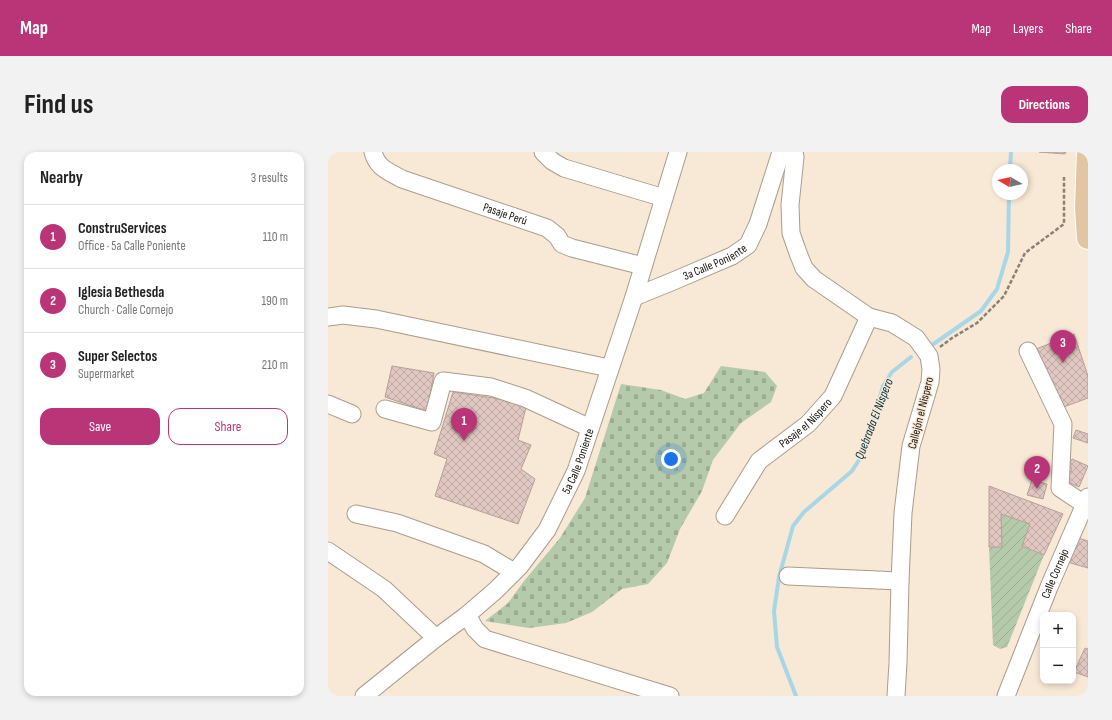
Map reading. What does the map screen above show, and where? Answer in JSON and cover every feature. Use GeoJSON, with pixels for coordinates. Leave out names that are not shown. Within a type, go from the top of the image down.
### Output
{"type":"FeatureCollection","features":[{"type":"Feature","properties":{"kind":"main road"},"geometry":{"type":"LineString","coordinates":[[1088,152],[1088,238]]}},
{"type":"Feature","properties":{"kind":"street","name":"Pasaje Perú"},"geometry":{"type":"LineString","coordinates":[[373,152],[375,159],[382,168],[402,179],[546,228],[557,236],[562,244],[572,248],[643,266]]}},
{"type":"Feature","properties":{"kind":"street"},"geometry":{"type":"LineString","coordinates":[[543,152],[552,161],[564,168],[664,198]]}},
{"type":"Feature","properties":{"kind":"street","name":"5a Calle Poniente"},"geometry":{"type":"LineString","coordinates":[[365,696],[496,590],[520,566],[547,530],[576,470],[634,297],[678,152]]}},
{"type":"Feature","properties":{"kind":"street","name":"3a Calle Poniente"},"geometry":{"type":"LineString","coordinates":[[634,297],[732,256],[748,245],[758,224],[781,152]]}},
{"type":"Feature","properties":{"kind":"street"},"geometry":{"type":"LineString","coordinates":[[794,152],[795,157],[790,205],[791,233],[804,268],[814,279],[869,317],[892,323],[916,338],[929,356]]}},
{"type":"Feature","properties":{"kind":"street"},"geometry":{"type":"LineString","coordinates":[[328,317],[343,315],[376,319],[609,368]]}},
{"type":"Feature","properties":{"kind":"street","name":"Pasaje el Níspero"},"geometry":{"type":"LineString","coordinates":[[726,516],[759,461],[808,424],[833,396],[869,317]]}},
{"type":"Feature","properties":{"kind":"street"},"geometry":{"type":"LineString","coordinates":[[1028,351],[1063,424],[1060,488],[1086,500]]}},
{"type":"Feature","properties":{"kind":"street","name":"Callejón el Nispero"},"geometry":{"type":"LineString","coordinates":[[896,696],[903,513],[911,446],[930,382],[931,370],[929,356]]}},
{"type":"Feature","properties":{"kind":"street"},"geometry":{"type":"LineString","coordinates":[[385,409],[432,422],[443,381],[491,388],[525,398],[590,428]]}},
{"type":"Feature","properties":{"kind":"street"},"geometry":{"type":"LineString","coordinates":[[328,404],[352,414]]}},
{"type":"Feature","properties":{"kind":"street","name":"Calle Cornejo"},"geometry":{"type":"LineString","coordinates":[[1006,696],[1086,500]]}},
{"type":"Feature","properties":{"kind":"street"},"geometry":{"type":"LineString","coordinates":[[356,514],[397,523],[459,544],[484,554],[514,572]]}},
{"type":"Feature","properties":{"kind":"street"},"geometry":{"type":"LineString","coordinates":[[328,551],[384,589],[436,638]]}},
{"type":"Feature","properties":{"kind":"street"},"geometry":{"type":"LineString","coordinates":[[788,576],[900,581]]}},
{"type":"Feature","properties":{"kind":"street"},"geometry":{"type":"LineString","coordinates":[[467,615],[475,629],[485,639],[653,693],[670,696]]}},
{"type":"Feature","properties":{"kind":"path"},"geometry":{"type":"LineString","coordinates":[[929,356],[952,338],[977,323],[1004,296],[1025,253],[1064,224],[1064,177]]}},
{"type":"Feature","properties":{"kind":"green space"},"geometry":{"type":"Polygon","coordinates":[[[721,366],[765,372],[777,386],[771,402],[741,423],[713,460],[702,491],[680,529],[667,563],[648,584],[622,589],[592,612],[566,623],[529,628],[485,621],[508,603],[524,581],[560,538],[585,498],[621,384],[661,390],[685,399],[704,393],[721,366]]]}},
{"type":"Feature","properties":{"kind":"green space"},"geometry":{"type":"Polygon","coordinates":[[[1001,514],[1030,524],[1022,546],[1044,555],[1007,647],[1000,649],[993,645],[989,547],[1001,547],[1001,514]]]}},
{"type":"Feature","properties":{"kind":"building"},"geometry":{"type":"Polygon","coordinates":[[[1039,152],[1066,152],[1065,154],[1039,152]]]}},
{"type":"Feature","properties":{"kind":"building"},"geometry":{"type":"Polygon","coordinates":[[[1074,334],[1088,376],[1088,398],[1061,408],[1036,349],[1074,334]]]}},
{"type":"Feature","properties":{"kind":"building"},"geometry":{"type":"Polygon","coordinates":[[[392,366],[434,373],[427,411],[385,397],[392,366]]]}},
{"type":"Feature","properties":{"kind":"building"},"geometry":{"type":"Polygon","coordinates":[[[453,392],[527,403],[518,440],[531,445],[521,469],[535,479],[518,524],[435,496],[447,459],[434,454],[453,392]]]}},
{"type":"Feature","properties":{"kind":"building"},"geometry":{"type":"Polygon","coordinates":[[[1076,430],[1088,434],[1088,443],[1073,438],[1076,430]]]}},
{"type":"Feature","properties":{"kind":"building"},"geometry":{"type":"Polygon","coordinates":[[[1072,459],[1088,466],[1079,487],[1066,481],[1072,468],[1068,466],[1072,459]]]}},
{"type":"Feature","properties":{"kind":"building"},"geometry":{"type":"Polygon","coordinates":[[[1032,480],[1047,484],[1043,499],[1027,495],[1032,480]]]}},
{"type":"Feature","properties":{"kind":"building"},"geometry":{"type":"Polygon","coordinates":[[[989,486],[1063,514],[1044,555],[1022,546],[1030,524],[1001,514],[1002,547],[989,547],[989,486]]]}},
{"type":"Feature","properties":{"kind":"building"},"geometry":{"type":"Polygon","coordinates":[[[1075,537],[1088,541],[1088,568],[1067,562],[1075,537]]]}},
{"type":"Feature","properties":{"kind":"building"},"geometry":{"type":"Polygon","coordinates":[[[1085,648],[1088,649],[1088,677],[1076,673],[1076,668],[1085,648]]]}},
{"type":"Feature","properties":{"kind":"waterway","name":"Quebrada El Nispero"},"geometry":{"type":"LineString","coordinates":[[1010,164],[1011,152]]}},
{"type":"Feature","properties":{"kind":"waterway","name":"Quebrada El Nispero"},"geometry":{"type":"LineString","coordinates":[[932,345],[981,311],[997,289],[1008,252],[1009,200]]}},
{"type":"Feature","properties":{"kind":"waterway","name":"Quebrada El Nispero"},"geometry":{"type":"LineString","coordinates":[[796,696],[777,647],[774,611],[779,577],[793,526],[804,512],[852,471],[864,452],[883,386],[892,372],[911,357]]}},
{"type":"Feature","properties":{"kind":"place","name":"Super Selectos"},"geometry":{"type":"Point","coordinates":[1063,363]}},
{"type":"Feature","properties":{"kind":"place","name":"ConstruServices"},"geometry":{"type":"Point","coordinates":[464,441]}},
{"type":"Feature","properties":{"kind":"place","name":"Iglesia Bethesda"},"geometry":{"type":"Point","coordinates":[1037,489]}}]}
